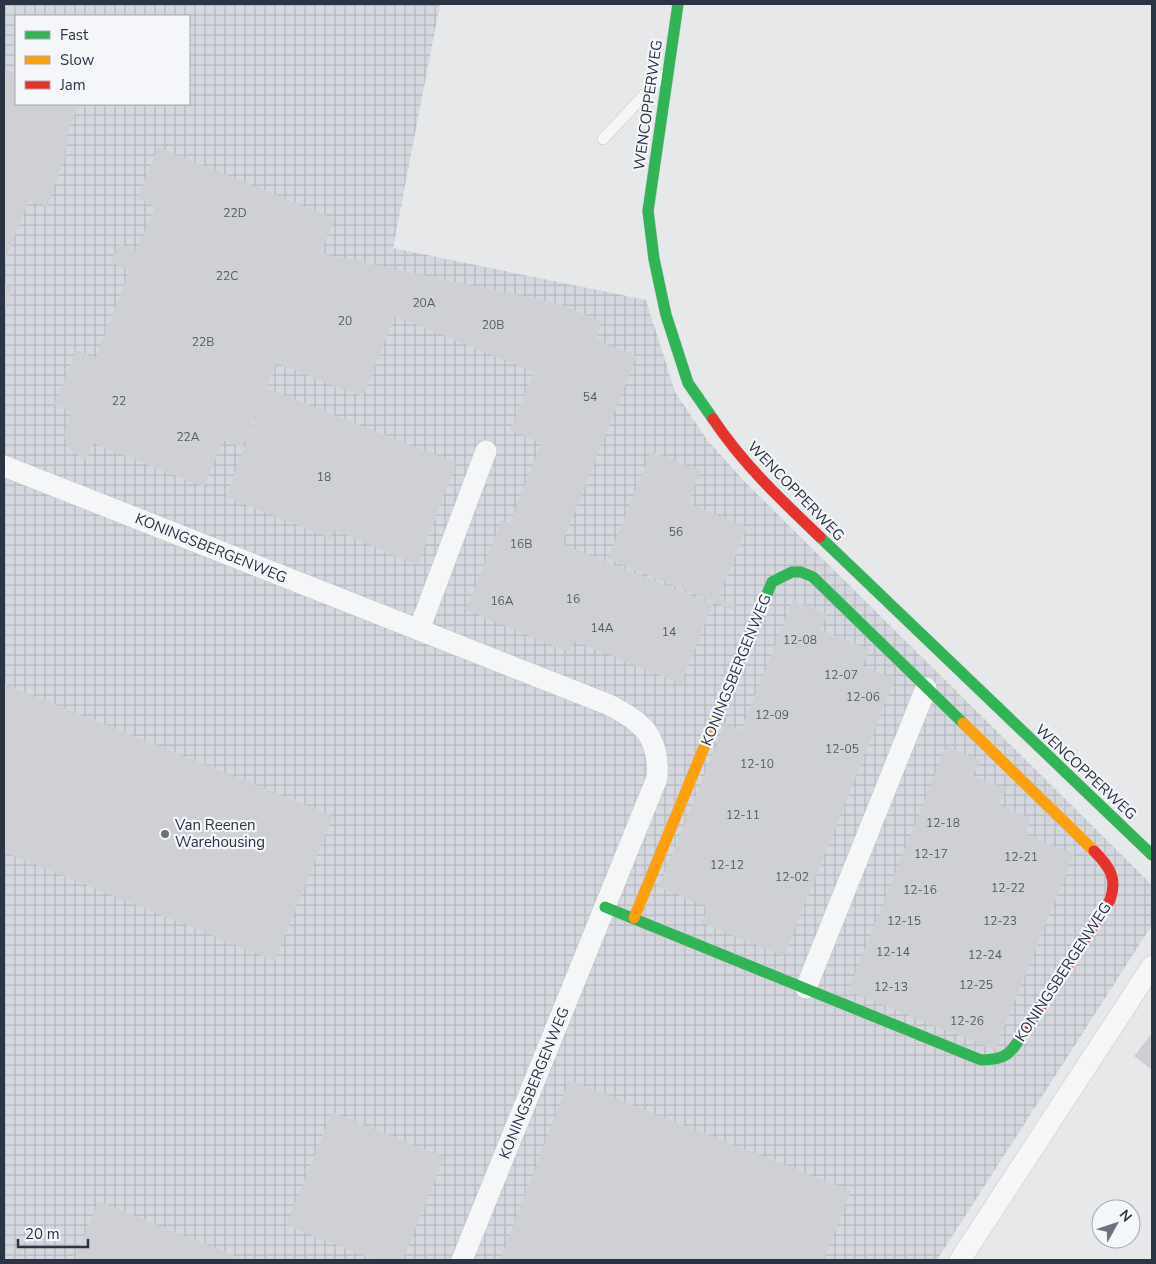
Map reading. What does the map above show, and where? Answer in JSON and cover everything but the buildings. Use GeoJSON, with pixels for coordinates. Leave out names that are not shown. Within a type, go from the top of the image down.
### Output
{"type":"FeatureCollection","features":[{"type":"Feature","properties":{"kind":"street","name":"WENCOPPERWEG"},"geometry":{"type":"LineString","coordinates":[[678,4],[648,211],[654,259],[666,315],[688,383],[733,449],[759,479],[1152,855]]}},
{"type":"Feature","properties":{"kind":"street"},"geometry":{"type":"LineString","coordinates":[[419,630],[486,451]]}},
{"type":"Feature","properties":{"kind":"street","name":"KONINGSBERGENWEG"},"geometry":{"type":"LineString","coordinates":[[4,466],[606,704],[630,716],[642,726],[653,742],[658,763],[657,778],[462,1260]]}},
{"type":"Feature","properties":{"kind":"street","name":"KONINGSBERGENWEG"},"geometry":{"type":"LineString","coordinates":[[605,907],[982,1060],[996,1060],[1010,1054],[1107,906],[1114,891],[1113,879],[1108,865],[813,577],[802,571],[786,572],[772,582],[634,918]]}},
{"type":"Feature","properties":{"kind":"street"},"geometry":{"type":"LineString","coordinates":[[806,988],[926,688]]}},
{"type":"Feature","properties":{"kind":"street"},"geometry":{"type":"LineString","coordinates":[[960,1260],[1152,966]]}},
{"type":"Feature","properties":{"kind":"lane"},"geometry":{"type":"LineString","coordinates":[[603,139],[669,68]]}},
{"type":"Feature","properties":{"kind":"shaded area"},"geometry":{"type":"Polygon","coordinates":[[[4,4],[440,4],[393,248],[646,300],[675,392],[707,440],[746,483],[1152,885],[1152,925],[937,1260],[4,1260],[4,4]]]}},
{"type":"Feature","properties":{"kind":"traffic: fast"},"geometry":{"type":"LineString","coordinates":[[678,4],[648,211],[654,259],[666,315],[688,383],[713,419]]}},
{"type":"Feature","properties":{"kind":"traffic: fast"},"geometry":{"type":"LineString","coordinates":[[820,537],[1152,855]]}},
{"type":"Feature","properties":{"kind":"traffic: fast"},"geometry":{"type":"LineString","coordinates":[[732,679],[772,582],[792,572],[801,572],[813,577],[963,723]]}},
{"type":"Feature","properties":{"kind":"traffic: fast"},"geometry":{"type":"LineString","coordinates":[[605,907],[981,1060],[1003,1057],[1012,1050],[1024,1032]]}},
{"type":"Feature","properties":{"kind":"traffic: slow"},"geometry":{"type":"LineString","coordinates":[[634,918],[732,679]]}},
{"type":"Feature","properties":{"kind":"traffic: slow"},"geometry":{"type":"LineString","coordinates":[[963,723],[1094,851]]}},
{"type":"Feature","properties":{"kind":"traffic: jam"},"geometry":{"type":"LineString","coordinates":[[713,419],[750,466],[820,537]]}},
{"type":"Feature","properties":{"kind":"traffic: jam"},"geometry":{"type":"LineString","coordinates":[[1024,1032],[1110,900],[1113,885],[1111,873],[1094,851]]}},
{"type":"Feature","properties":{"kind":"place","name":"Van Reenen Warehousing"},"geometry":{"type":"Point","coordinates":[165,834]}}]}
